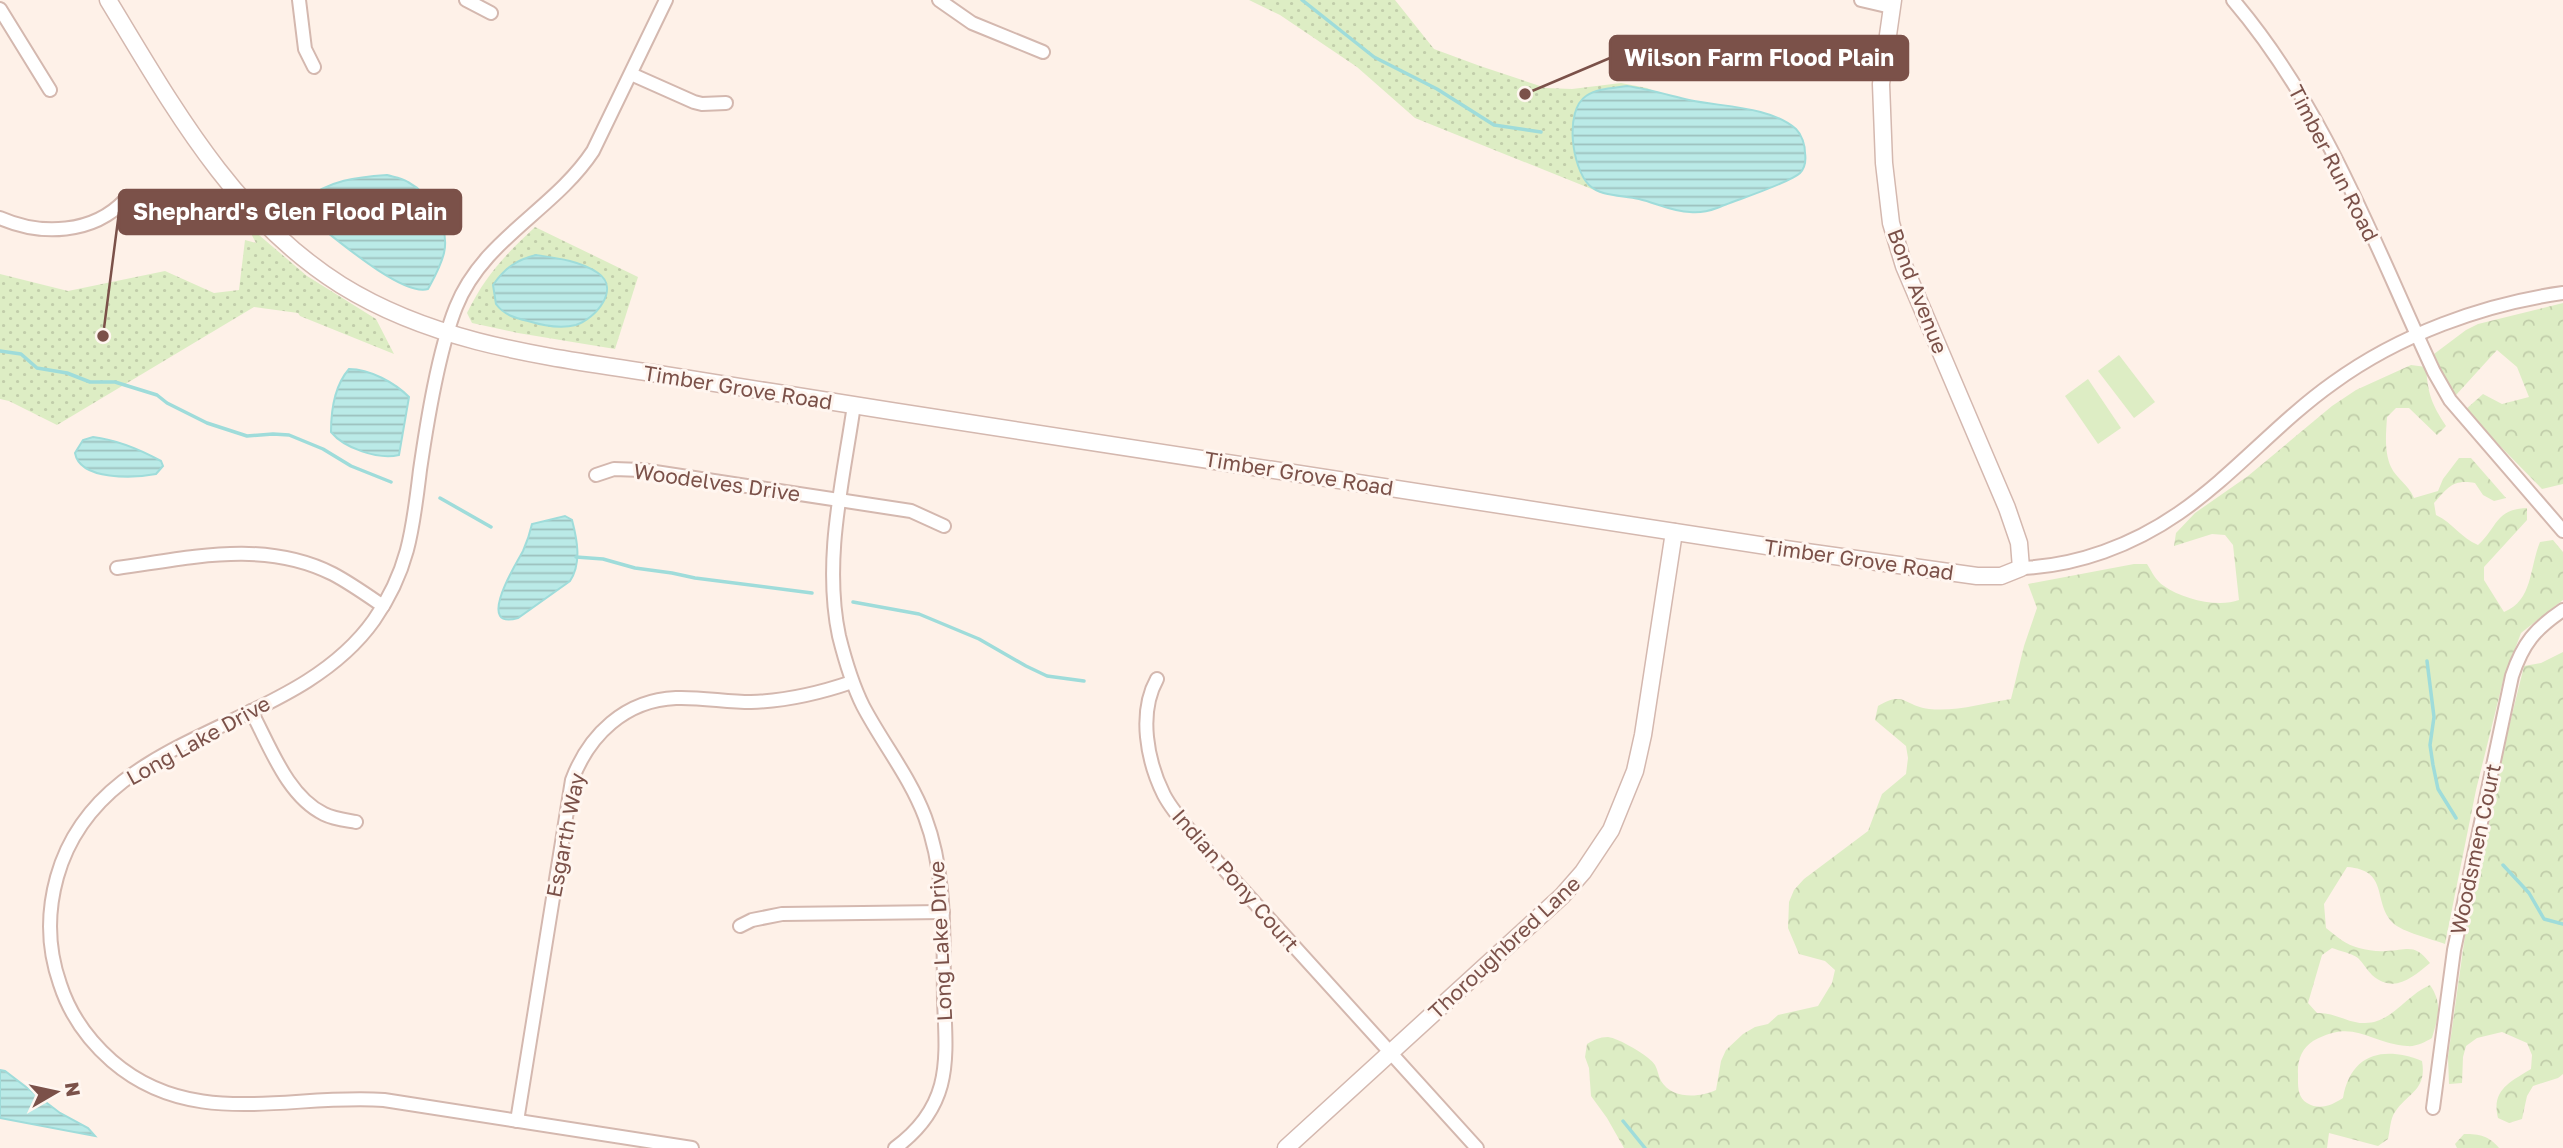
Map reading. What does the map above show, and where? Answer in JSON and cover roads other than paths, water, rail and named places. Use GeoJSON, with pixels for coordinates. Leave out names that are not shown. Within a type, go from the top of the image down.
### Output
{"type":"FeatureCollection","features":[{"type":"Feature","properties":{"kind":"street","name":"Timber Grove Road"},"geometry":{"type":"LineString","coordinates":[[108,0],[197,144],[225,179],[284,241],[309,263],[341,285],[408,319],[448,334],[518,352],[1674,532],[1977,576],[2001,576],[2021,568],[2049,566],[2084,558],[2124,543],[2167,521],[2191,504],[2321,391],[2370,359],[2417,336],[2484,310],[2563,293]]}},
{"type":"Feature","properties":{"kind":"street"},"geometry":{"type":"LineString","coordinates":[[299,0],[305,49],[314,67]]}},
{"type":"Feature","properties":{"kind":"street"},"geometry":{"type":"LineString","coordinates":[[466,0],[491,13]]}},
{"type":"Feature","properties":{"kind":"street","name":"Long Lake Drive"},"geometry":{"type":"LineString","coordinates":[[666,0],[593,151],[582,168],[481,262],[462,294],[448,334],[426,436],[413,531],[400,574],[383,606],[362,636],[330,667],[148,764],[124,779],[92,808],[69,843],[54,888],[50,920],[51,942],[61,988],[82,1030],[97,1048],[137,1079],[179,1098],[217,1105],[367,1099],[692,1148]]}},
{"type":"Feature","properties":{"kind":"street"},"geometry":{"type":"LineString","coordinates":[[939,0],[972,23],[1042,52]]}},
{"type":"Feature","properties":{"kind":"street"},"geometry":{"type":"LineString","coordinates":[[1861,0],[1892,4]]}},
{"type":"Feature","properties":{"kind":"street","name":"Timber Run Road"},"geometry":{"type":"LineString","coordinates":[[2233,0],[2288,72],[2321,128],[2417,336],[2450,400],[2563,531]]}},
{"type":"Feature","properties":{"kind":"street","name":"Bond Avenue"},"geometry":{"type":"LineString","coordinates":[[1892,4],[1881,84],[1881,127],[1892,223],[1904,266],[2007,508],[2019,543],[2021,568]]}},
{"type":"Feature","properties":{"kind":"street"},"geometry":{"type":"LineString","coordinates":[[0,9],[50,90]]}},
{"type":"Feature","properties":{"kind":"street"},"geometry":{"type":"LineString","coordinates":[[631,74],[694,102],[726,103]]}},
{"type":"Feature","properties":{"kind":"street"},"geometry":{"type":"LineString","coordinates":[[0,218],[26,227],[58,230],[78,227],[106,217],[125,200]]}},
{"type":"Feature","properties":{"kind":"street","name":"Long Lake Drive"},"geometry":{"type":"LineString","coordinates":[[854,405],[833,556],[833,595],[839,635],[852,682],[873,724],[905,775],[924,815],[938,864],[943,912],[945,1050],[942,1078],[934,1103],[922,1124],[895,1148]]}},
{"type":"Feature","properties":{"kind":"street","name":"Woodelves Drive"},"geometry":{"type":"LineString","coordinates":[[596,475],[614,469],[642,470],[911,511],[944,526]]}},
{"type":"Feature","properties":{"kind":"street","name":"Thoroughbred Lane"},"geometry":{"type":"LineString","coordinates":[[1286,1148],[1562,896],[1583,872],[1611,830],[1630,786],[1642,742],[1674,532]]}},
{"type":"Feature","properties":{"kind":"street"},"geometry":{"type":"LineString","coordinates":[[117,568],[223,553],[275,554],[334,574],[383,606]]}},
{"type":"Feature","properties":{"kind":"street","name":"Woodsmen Court"},"geometry":{"type":"LineString","coordinates":[[2433,1108],[2454,950],[2512,676],[2526,643],[2540,627],[2563,610]]}},
{"type":"Feature","properties":{"kind":"street","name":"Indian Pony Court"},"geometry":{"type":"LineString","coordinates":[[1157,679],[1147,701],[1147,732],[1153,765],[1168,802],[1204,847],[1477,1148]]}},
{"type":"Feature","properties":{"kind":"street","name":"Esgarth Way"},"geometry":{"type":"LineString","coordinates":[[517,1121],[572,780],[587,748],[612,721],[661,699],[691,698],[727,702],[778,700],[826,691],[852,682]]}},
{"type":"Feature","properties":{"kind":"street"},"geometry":{"type":"LineString","coordinates":[[251,711],[297,792],[320,813],[356,822]]}},
{"type":"Feature","properties":{"kind":"street"},"geometry":{"type":"LineString","coordinates":[[740,926],[752,920],[782,914],[943,912]]}},
{"type":"Feature","properties":{"kind":"water"},"geometry":{"type":"Polygon","coordinates":[[[1627,86],[1759,112],[1785,121],[1796,129],[1803,140],[1803,169],[1774,187],[1700,212],[1677,211],[1639,199],[1600,192],[1589,185],[1578,166],[1573,140],[1575,114],[1579,103],[1590,93],[1627,86]]]}},
{"type":"Feature","properties":{"kind":"water"},"geometry":{"type":"Polygon","coordinates":[[[387,175],[416,187],[431,203],[441,222],[444,253],[428,289],[417,289],[386,275],[313,221],[307,212],[306,200],[324,188],[354,179],[387,175]]]}},
{"type":"Feature","properties":{"kind":"water"},"geometry":{"type":"Polygon","coordinates":[[[536,255],[576,263],[598,273],[607,287],[606,295],[591,317],[576,325],[552,326],[514,317],[496,304],[493,285],[512,266],[536,255]]]}},
{"type":"Feature","properties":{"kind":"water"},"geometry":{"type":"Polygon","coordinates":[[[349,369],[365,371],[382,378],[409,397],[399,455],[381,456],[353,448],[331,432],[335,399],[340,383],[349,369]]]}},
{"type":"Feature","properties":{"kind":"water"},"geometry":{"type":"Polygon","coordinates":[[[93,437],[136,449],[161,461],[163,466],[156,474],[122,476],[109,476],[87,469],[79,462],[75,453],[83,440],[93,437]]]}},
{"type":"Feature","properties":{"kind":"water"},"geometry":{"type":"Polygon","coordinates":[[[565,516],[572,520],[577,551],[576,567],[570,581],[518,618],[505,619],[499,615],[502,594],[523,551],[532,524],[565,516]]]}},
{"type":"Feature","properties":{"kind":"water"},"geometry":{"type":"Polygon","coordinates":[[[0,1070],[60,1113],[88,1128],[95,1136],[0,1118],[0,1070]]]}},
{"type":"Feature","properties":{"kind":"waterway"},"geometry":{"type":"LineString","coordinates":[[1302,0],[1374,57],[1437,89],[1494,125],[1541,132]]}},
{"type":"Feature","properties":{"kind":"waterway"},"geometry":{"type":"LineString","coordinates":[[0,351],[21,354],[37,368],[67,373],[90,382],[115,382],[157,395],[207,423],[247,436],[289,435],[323,449],[351,466],[391,482]]}},
{"type":"Feature","properties":{"kind":"waterway"},"geometry":{"type":"LineString","coordinates":[[440,498],[491,527]]}},
{"type":"Feature","properties":{"kind":"waterway"},"geometry":{"type":"LineString","coordinates":[[576,557],[603,559],[635,568],[695,578],[812,593]]}},
{"type":"Feature","properties":{"kind":"waterway"},"geometry":{"type":"LineString","coordinates":[[853,602],[919,614],[979,639],[1047,676],[1084,681]]}},
{"type":"Feature","properties":{"kind":"waterway"},"geometry":{"type":"LineString","coordinates":[[2427,661],[2434,717],[2430,745],[2433,765],[2438,789],[2456,818]]}},
{"type":"Feature","properties":{"kind":"waterway"},"geometry":{"type":"LineString","coordinates":[[2503,865],[2529,893],[2544,919],[2563,924]]}},
{"type":"Feature","properties":{"kind":"waterway"},"geometry":{"type":"LineString","coordinates":[[1623,1121],[1645,1148]]}},
{"type":"Feature","properties":{"kind":"place","name":"Wilson Farm Flood Plain"},"geometry":{"type":"Point","coordinates":[1525,94]}},
{"type":"Feature","properties":{"kind":"place","name":"Shephard's Glen Flood Plain"},"geometry":{"type":"Point","coordinates":[103,336]}}]}
